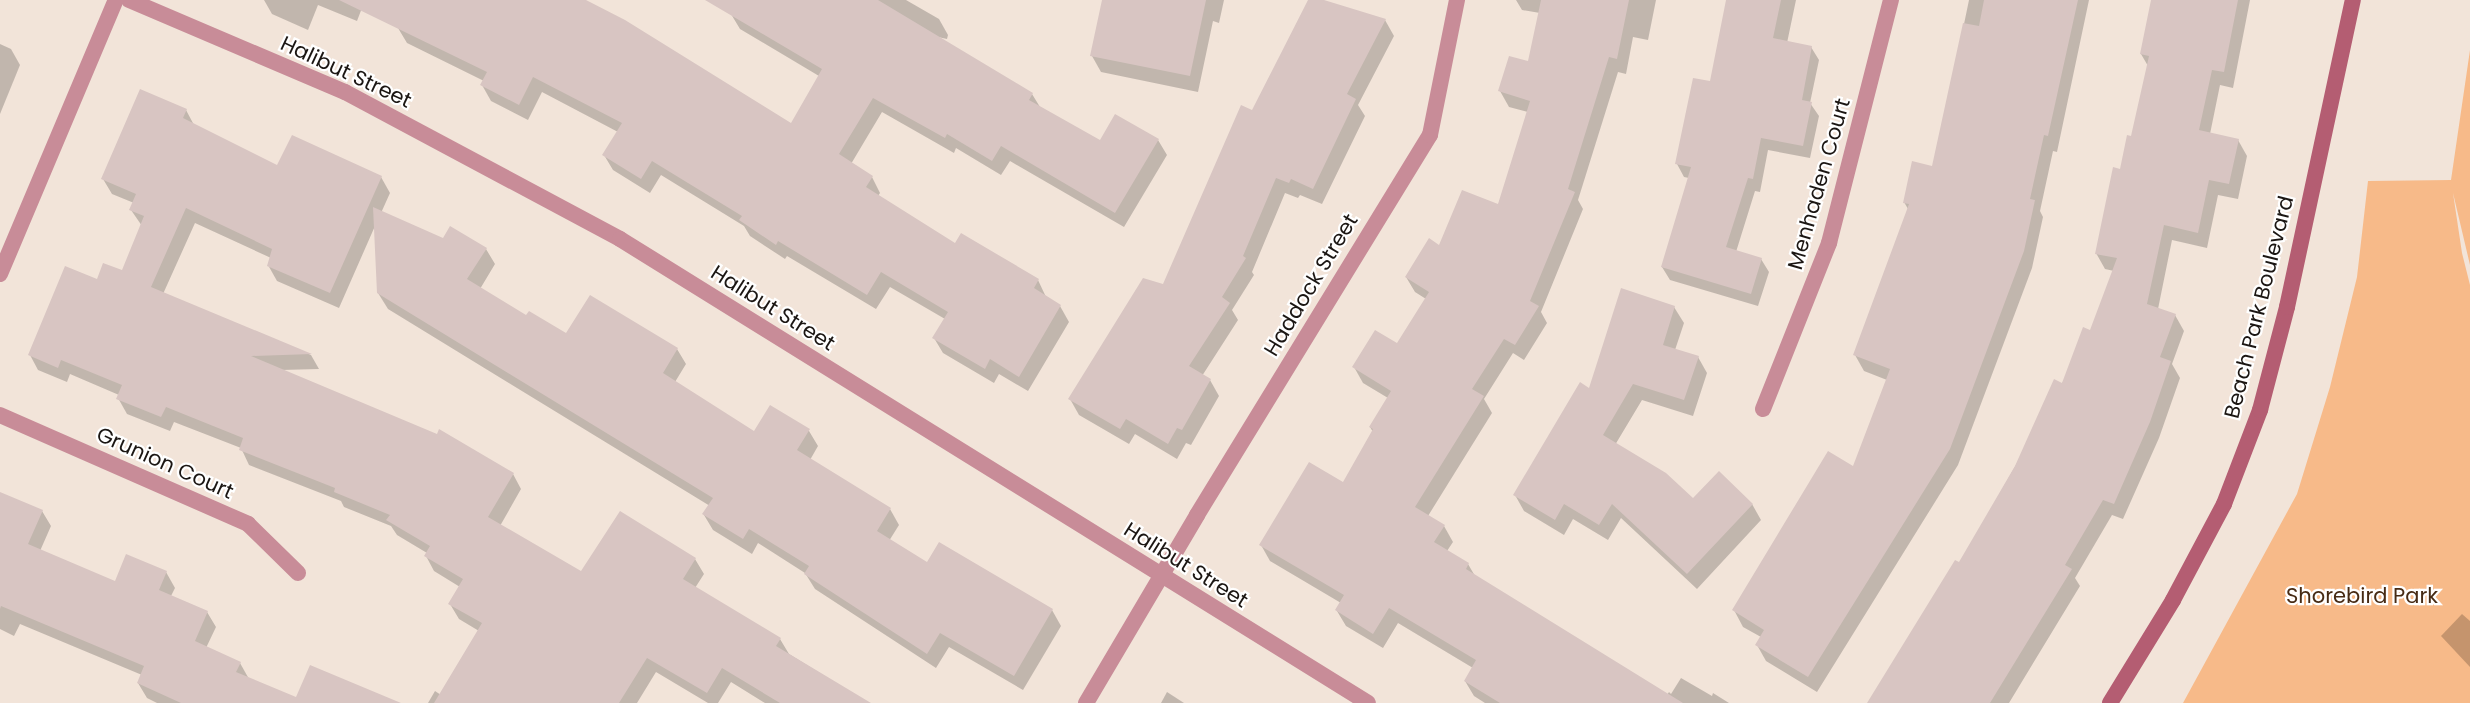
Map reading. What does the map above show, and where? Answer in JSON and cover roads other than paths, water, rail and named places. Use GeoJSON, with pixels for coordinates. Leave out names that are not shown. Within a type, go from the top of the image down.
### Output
{"type":"FeatureCollection","features":[{"type":"Feature","properties":{"kind":"main road","name":"Beach Park Boulevard"},"geometry":{"type":"LineString","coordinates":[[2110,703],[2173,600],[2224,504],[2260,410],[2287,307],[2353,0]]}},
{"type":"Feature","properties":{"kind":"street"},"geometry":{"type":"LineString","coordinates":[[0,274],[116,0]]}},
{"type":"Feature","properties":{"kind":"street","name":"Halibut Street"},"geometry":{"type":"LineString","coordinates":[[129,0],[345,92],[620,239],[1368,703]]}},
{"type":"Feature","properties":{"kind":"street","name":"Haddock Street"},"geometry":{"type":"LineString","coordinates":[[1086,703],[1160,576],[1430,135],[1457,0]]}},
{"type":"Feature","properties":{"kind":"street","name":"Menhaden Court"},"geometry":{"type":"LineString","coordinates":[[1763,409],[1829,243],[1891,0]]}},
{"type":"Feature","properties":{"kind":"street","name":"Grunion Court"},"geometry":{"type":"LineString","coordinates":[[0,415],[248,524],[298,573]]}},
{"type":"Feature","properties":{"kind":"park label","name":"Shorebird Park"},"geometry":{"type":"Point","coordinates":[2362,596]}}]}
